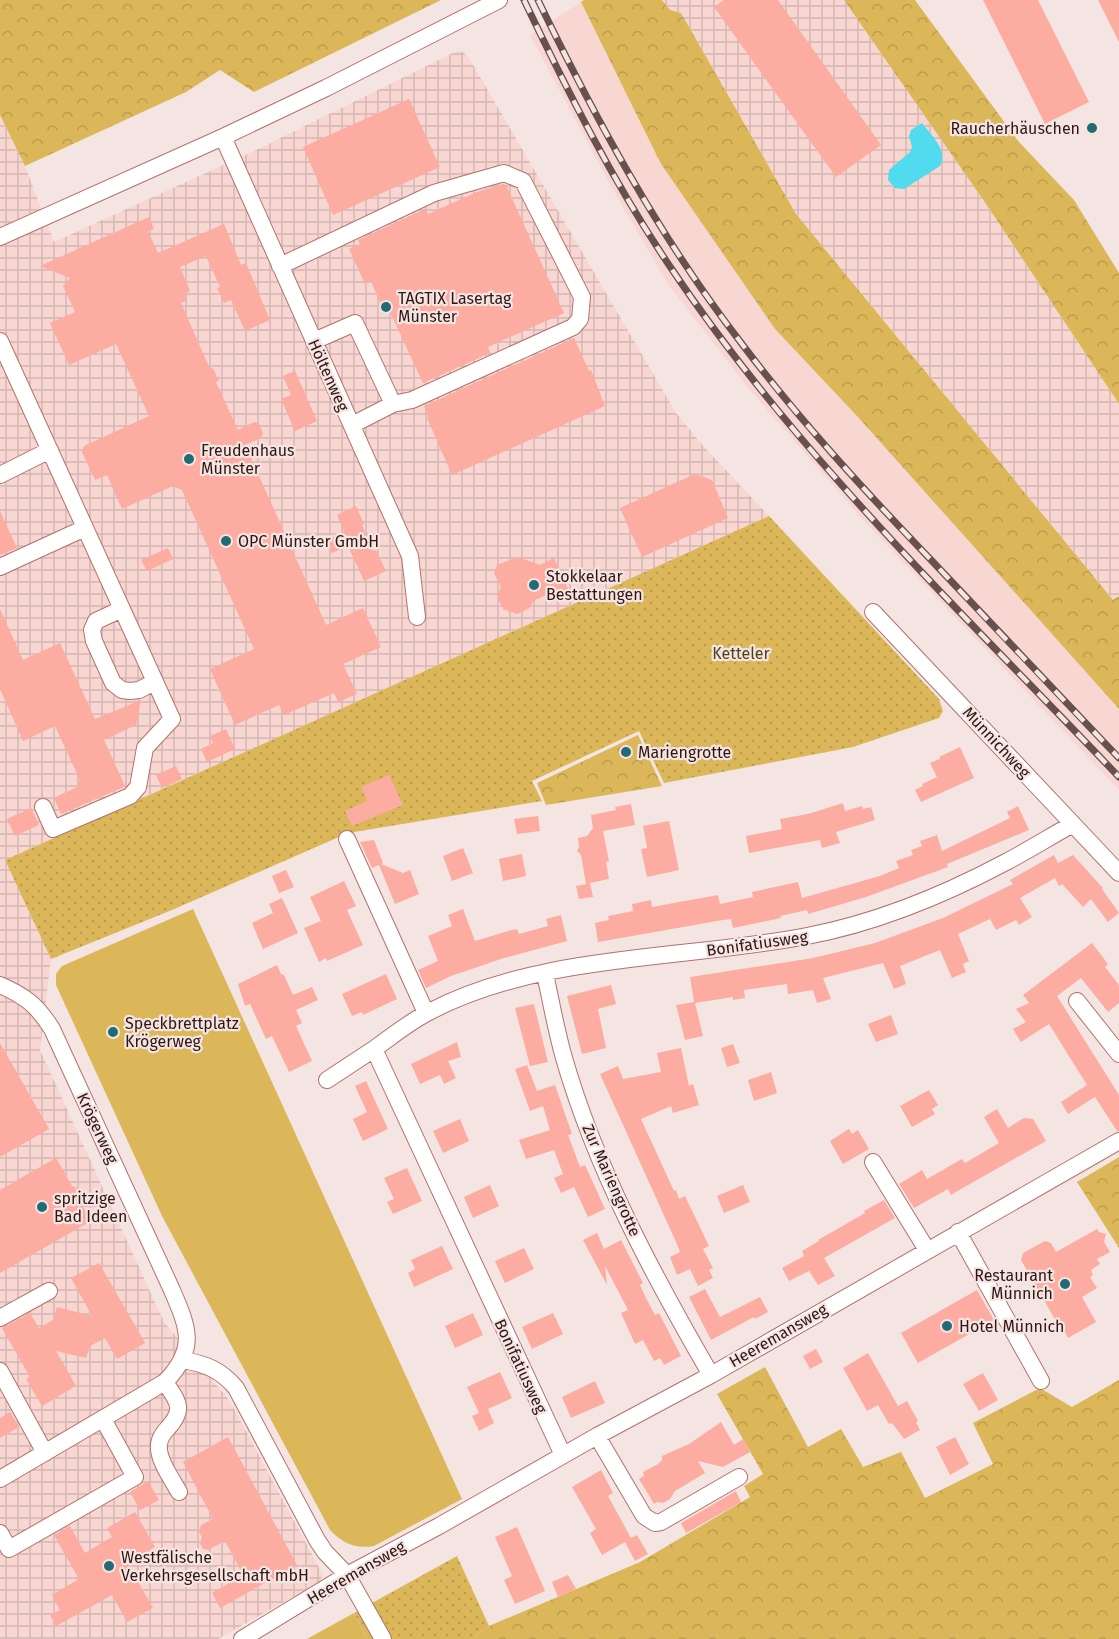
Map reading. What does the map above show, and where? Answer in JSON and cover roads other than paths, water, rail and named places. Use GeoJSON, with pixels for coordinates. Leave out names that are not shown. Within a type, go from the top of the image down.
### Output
{"type":"FeatureCollection","features":[{"type":"Feature","properties":{"kind":"street"},"geometry":{"type":"LineString","coordinates":[[0,237],[223,137],[326,88],[499,0]]}},
{"type":"Feature","properties":{"kind":"street","name":"Höltenweg"},"geometry":{"type":"LineString","coordinates":[[223,137],[410,556],[417,617]]}},
{"type":"Feature","properties":{"kind":"street"},"geometry":{"type":"LineString","coordinates":[[280,266],[434,193],[504,173],[523,181],[582,297],[580,319],[573,327],[412,400],[393,404],[352,425]]}},
{"type":"Feature","properties":{"kind":"street"},"geometry":{"type":"LineString","coordinates":[[314,341],[356,323],[393,404]]}},
{"type":"Feature","properties":{"kind":"street"},"geometry":{"type":"LineString","coordinates":[[0,341],[172,719],[145,748],[138,787],[130,795],[53,829],[43,807]]}},
{"type":"Feature","properties":{"kind":"street"},"geometry":{"type":"LineString","coordinates":[[0,475],[50,450]]}},
{"type":"Feature","properties":{"kind":"street"},"geometry":{"type":"LineString","coordinates":[[0,567],[86,528]]}},
{"type":"Feature","properties":{"kind":"street"},"geometry":{"type":"LineString","coordinates":[[122,609],[96,621],[92,630],[94,640],[113,683],[122,690],[130,691],[140,690],[155,682]]}},
{"type":"Feature","properties":{"kind":"street","name":"Münnichweg"},"geometry":{"type":"LineString","coordinates":[[873,612],[1119,873]]}},
{"type":"Feature","properties":{"kind":"street","name":"Bonifatiusweg"},"geometry":{"type":"LineString","coordinates":[[327,1080],[426,1013],[486,988],[587,965],[808,936],[846,927],[951,889],[1009,861],[1073,824]]}},
{"type":"Feature","properties":{"kind":"street"},"geometry":{"type":"LineString","coordinates":[[347,839],[426,1013]]}},
{"type":"Feature","properties":{"kind":"street","name":"Zur Mariengrotte"},"geometry":{"type":"LineString","coordinates":[[545,974],[564,1056],[598,1154],[619,1202],[711,1375]]}},
{"type":"Feature","properties":{"kind":"street","name":"Krögerweg"},"geometry":{"type":"LineString","coordinates":[[0,985],[21,994],[34,1004],[52,1029],[185,1320],[187,1340],[183,1360]]}},
{"type":"Feature","properties":{"kind":"street"},"geometry":{"type":"LineString","coordinates":[[1077,1001],[1119,1054]]}},
{"type":"Feature","properties":{"kind":"street","name":"Bonifatiusweg"},"geometry":{"type":"LineString","coordinates":[[374,1049],[563,1455]]}},
{"type":"Feature","properties":{"kind":"street","name":"Heeremansweg"},"geometry":{"type":"LineString","coordinates":[[242,1639],[347,1575],[711,1375],[1119,1141]]}},
{"type":"Feature","properties":{"kind":"street"},"geometry":{"type":"LineString","coordinates":[[873,1162],[927,1250]]}},
{"type":"Feature","properties":{"kind":"street"},"geometry":{"type":"LineString","coordinates":[[958,1232],[1041,1382]]}},
{"type":"Feature","properties":{"kind":"street"},"geometry":{"type":"LineString","coordinates":[[0,1318],[49,1291]]}},
{"type":"Feature","properties":{"kind":"street"},"geometry":{"type":"LineString","coordinates":[[0,1479],[165,1382],[183,1360],[211,1367],[229,1379],[236,1388],[317,1540],[347,1575],[383,1639]]}},
{"type":"Feature","properties":{"kind":"street"},"geometry":{"type":"LineString","coordinates":[[0,1371],[45,1453]]}},
{"type":"Feature","properties":{"kind":"street"},"geometry":{"type":"LineString","coordinates":[[165,1382],[177,1401],[179,1411],[159,1444],[162,1458],[179,1492]]}},
{"type":"Feature","properties":{"kind":"street"},"geometry":{"type":"LineString","coordinates":[[0,1533],[9,1549],[135,1477],[103,1419]]}},
{"type":"Feature","properties":{"kind":"street"},"geometry":{"type":"LineString","coordinates":[[597,1436],[644,1516],[655,1523],[661,1522],[739,1477]]}},
{"type":"Feature","properties":{"kind":"water"},"geometry":{"type":"Polygon","coordinates":[[[922,123],[941,149],[940,166],[904,189],[895,188],[888,180],[889,170],[910,152],[911,130],[922,123]]]}},
{"type":"Feature","properties":{"kind":"railway"},"geometry":{"type":"LineString","coordinates":[[524,0],[574,102],[629,201],[669,265],[718,335],[771,402],[883,530],[1119,777]]}},
{"type":"Feature","properties":{"kind":"railway"},"geometry":{"type":"LineString","coordinates":[[538,0],[606,134],[631,177],[684,262],[742,344],[787,401],[858,483],[1119,758]]}},
{"type":"Feature","properties":{"kind":"place","name":"Raucherhäuschen"},"geometry":{"type":"Point","coordinates":[1092,128]}},
{"type":"Feature","properties":{"kind":"place","name":"TAGTIX Lasertag Münster"},"geometry":{"type":"Point","coordinates":[386,307]}},
{"type":"Feature","properties":{"kind":"place","name":"Freudenhaus Münster"},"geometry":{"type":"Point","coordinates":[189,459]}},
{"type":"Feature","properties":{"kind":"place","name":"OPC Münster GmbH"},"geometry":{"type":"Point","coordinates":[226,541]}},
{"type":"Feature","properties":{"kind":"place","name":"Stokkelaar Bestattungen"},"geometry":{"type":"Point","coordinates":[534,585]}},
{"type":"Feature","properties":{"kind":"place","name":"Mariengrotte"},"geometry":{"type":"Point","coordinates":[626,752]}},
{"type":"Feature","properties":{"kind":"place","name":"Speckbrettplatz Krögerweg"},"geometry":{"type":"Point","coordinates":[113,1032]}},
{"type":"Feature","properties":{"kind":"place","name":"spritzige Bad Ideen"},"geometry":{"type":"Point","coordinates":[42,1207]}},
{"type":"Feature","properties":{"kind":"place","name":"Restaurant Münnich"},"geometry":{"type":"Point","coordinates":[1065,1284]}},
{"type":"Feature","properties":{"kind":"place","name":"Hotel Münnich"},"geometry":{"type":"Point","coordinates":[947,1326]}},
{"type":"Feature","properties":{"kind":"place","name":"Westfälische Verkehrsgesellschaft mbH"},"geometry":{"type":"Point","coordinates":[109,1566]}},
{"type":"Feature","properties":{"kind":"park label","name":"Ketteler"},"geometry":{"type":"Point","coordinates":[741,653]}}]}
